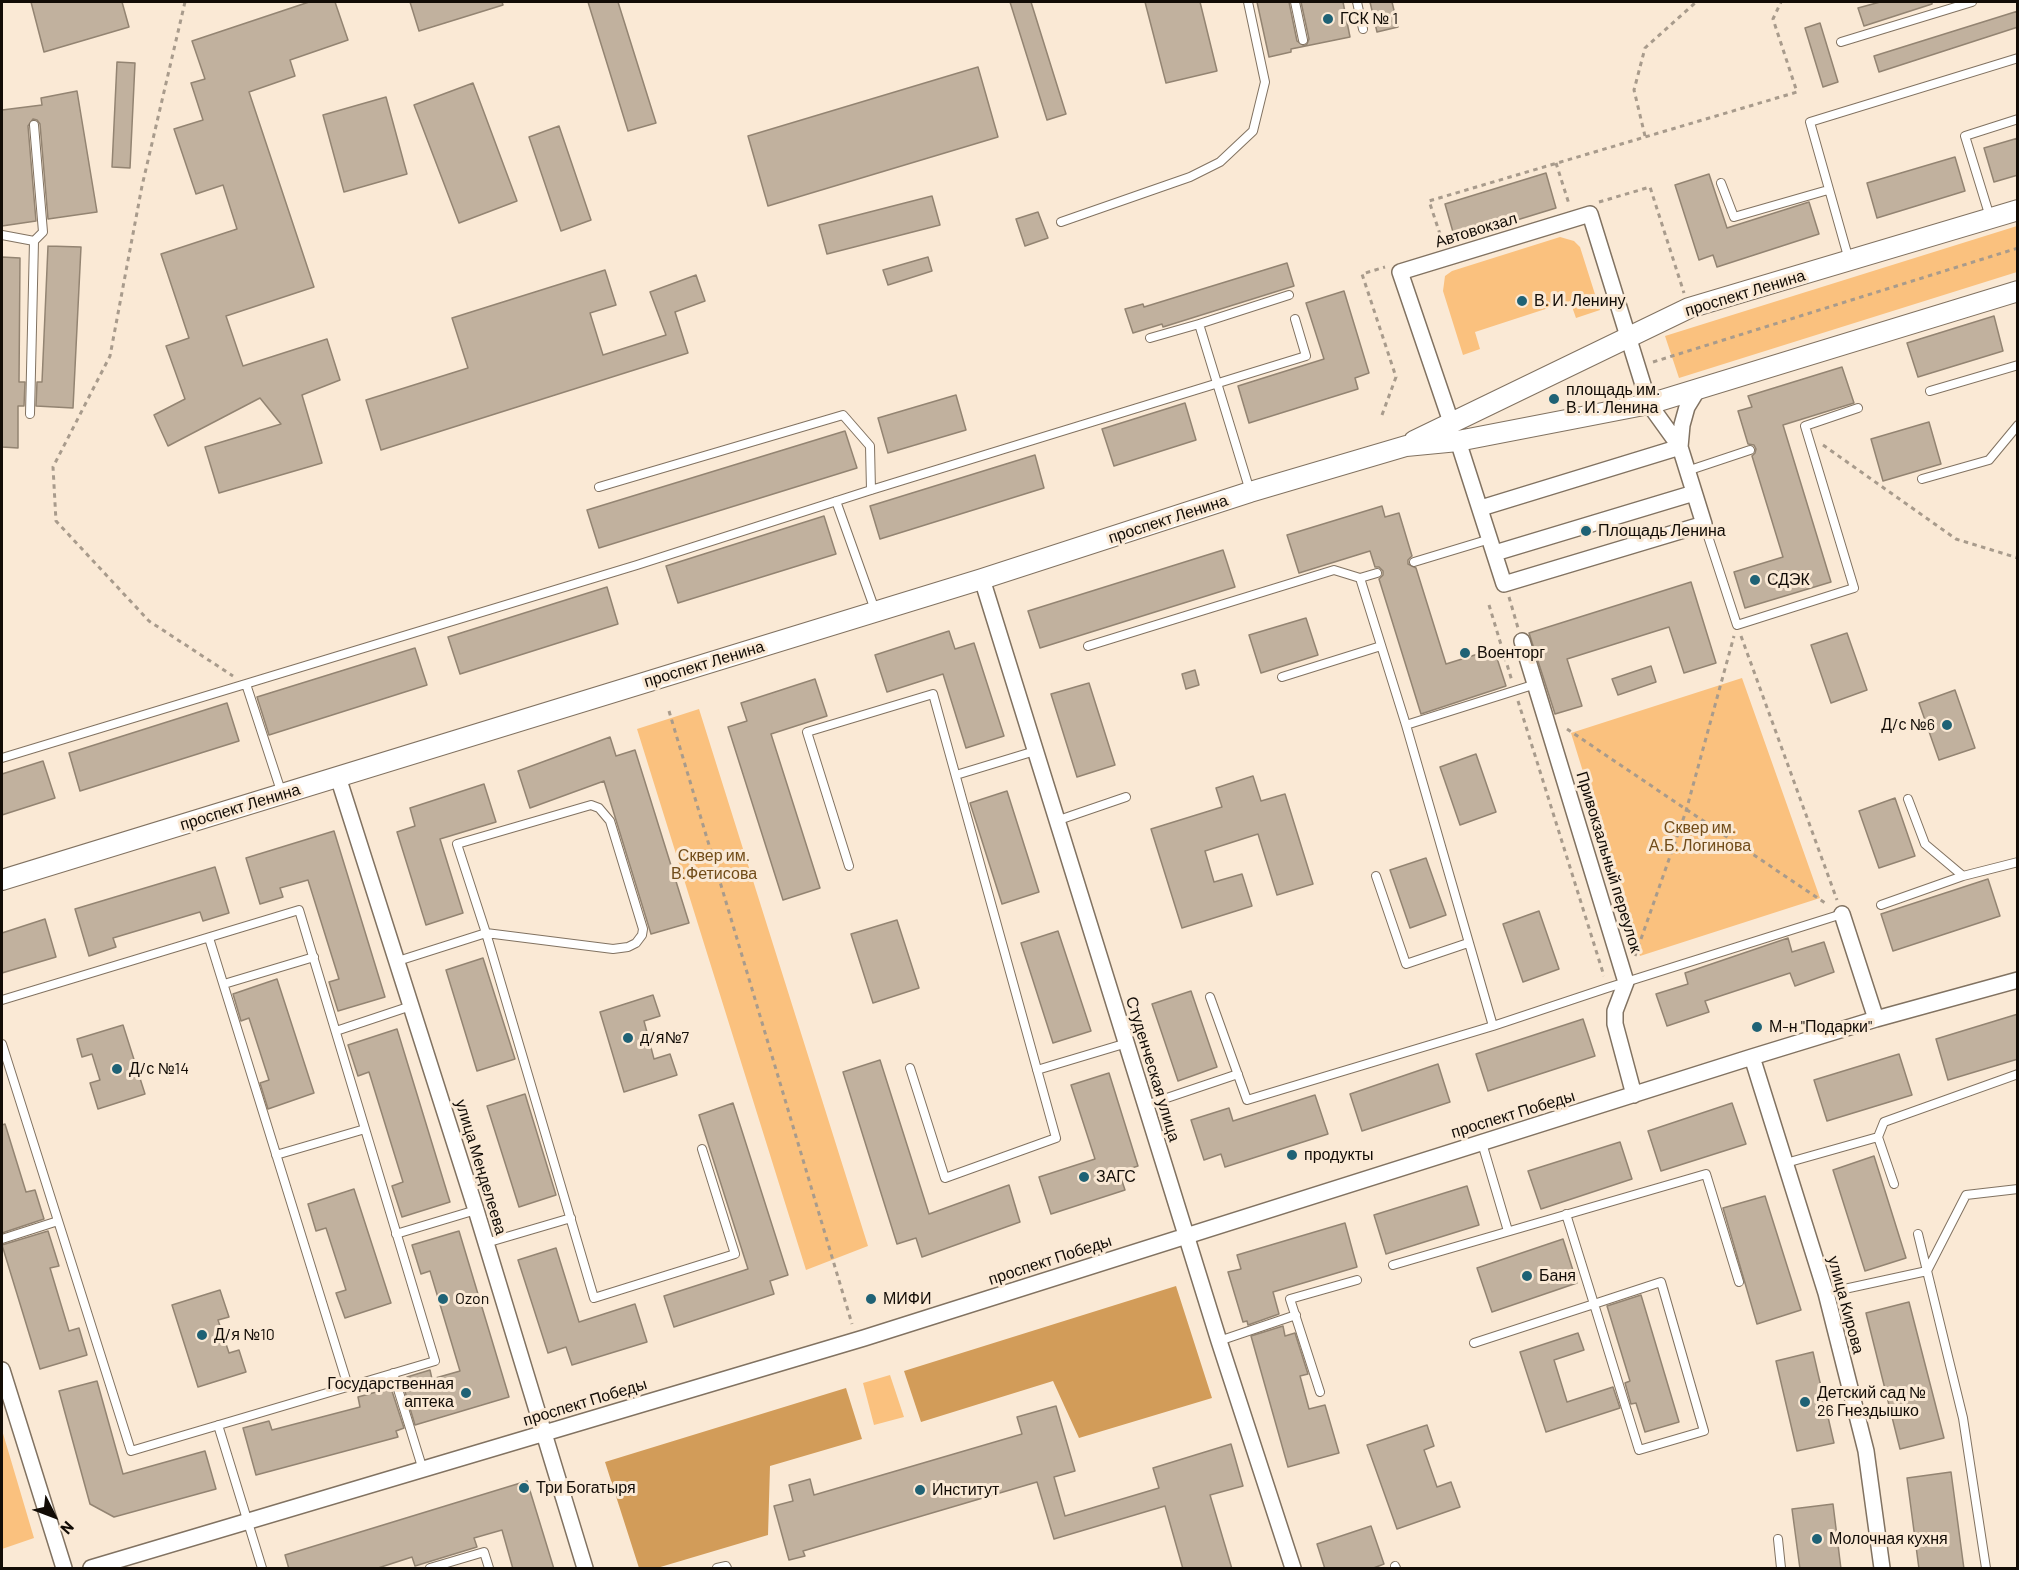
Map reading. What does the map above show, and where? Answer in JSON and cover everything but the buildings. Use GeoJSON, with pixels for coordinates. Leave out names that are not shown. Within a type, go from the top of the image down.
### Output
{"type":"FeatureCollection","features":[{"type":"Feature","properties":{"kind":"street","name":"проспект Ленина"},"geometry":{"type":"LineString","coordinates":[[1406,446],[1451,422],[1689,308],[2018,210]]}},
{"type":"Feature","properties":{"kind":"street","name":"Автовокзал"},"geometry":{"type":"LineString","coordinates":[[1451,422],[1400,272],[1590,214],[1628,337]]}},
{"type":"Feature","properties":{"kind":"street","name":"проспект Ленина"},"geometry":{"type":"LineString","coordinates":[[2,880],[876,612],[1250,492],[1406,446],[1458,441],[1649,404],[2018,291]]}},
{"type":"Feature","properties":{"kind":"street"},"geometry":{"type":"LineString","coordinates":[[1451,422],[1504,584],[1704,524],[1680,447],[1649,404],[1628,337]]}},
{"type":"Feature","properties":{"kind":"street"},"geometry":{"type":"LineString","coordinates":[[1680,447],[1682,425],[1687,407],[1698,389]]}},
{"type":"Feature","properties":{"kind":"street"},"geometry":{"type":"LineString","coordinates":[[1481,508],[1680,447]]}},
{"type":"Feature","properties":{"kind":"street"},"geometry":{"type":"LineString","coordinates":[[1492,546],[1694,493]]}},
{"type":"Feature","properties":{"kind":"street","name":"Студенческая улица"},"geometry":{"type":"LineString","coordinates":[[982,579],[1219,1341],[1293,1569]]}},
{"type":"Feature","properties":{"kind":"street","name":"Привокзальный переулок"},"geometry":{"type":"LineString","coordinates":[[1522,641],[1626,982]]}},
{"type":"Feature","properties":{"kind":"street","name":"улица Менделеева"},"geometry":{"type":"LineString","coordinates":[[338,777],[476,1210],[585,1569]]}},
{"type":"Feature","properties":{"kind":"street"},"geometry":{"type":"LineString","coordinates":[[1842,914],[1876,1019]]}},
{"type":"Feature","properties":{"kind":"street","name":"проспект Победы"},"geometry":{"type":"LineString","coordinates":[[91,1569],[864,1338],[1752,1057],[1876,1019],[2018,980]]}},
{"type":"Feature","properties":{"kind":"street"},"geometry":{"type":"LineString","coordinates":[[1626,982],[1615,1011],[1615,1024],[1634,1095]]}},
{"type":"Feature","properties":{"kind":"street","name":"улица Кирова"},"geometry":{"type":"LineString","coordinates":[[1752,1057],[1826,1293],[1866,1451],[1882,1569]]}},
{"type":"Feature","properties":{"kind":"street"},"geometry":{"type":"LineString","coordinates":[[2,1370],[64,1569]]}},
{"type":"Feature","properties":{"kind":"lane"},"geometry":{"type":"LineString","coordinates":[[1061,222],[1190,177],[1220,162],[1253,131],[1265,82],[1248,2]]}},
{"type":"Feature","properties":{"kind":"lane"},"geometry":{"type":"LineString","coordinates":[[1295,2],[1303,40]]}},
{"type":"Feature","properties":{"kind":"lane"},"geometry":{"type":"LineString","coordinates":[[1358,2],[1363,29]]}},
{"type":"Feature","properties":{"kind":"lane"},"geometry":{"type":"LineString","coordinates":[[1841,42],[1972,2]]}},
{"type":"Feature","properties":{"kind":"lane"},"geometry":{"type":"LineString","coordinates":[[1849,261],[1810,122],[2018,58]]}},
{"type":"Feature","properties":{"kind":"lane"},"geometry":{"type":"LineString","coordinates":[[1990,219],[1965,136],[2018,119]]}},
{"type":"Feature","properties":{"kind":"lane"},"geometry":{"type":"LineString","coordinates":[[30,414],[34,241],[43,232],[34,125]]}},
{"type":"Feature","properties":{"kind":"lane"},"geometry":{"type":"LineString","coordinates":[[1721,183],[1734,217],[1828,190]]}},
{"type":"Feature","properties":{"kind":"lane"},"geometry":{"type":"LineString","coordinates":[[2,235],[34,241]]}},
{"type":"Feature","properties":{"kind":"lane"},"geometry":{"type":"LineString","coordinates":[[1150,338],[1290,296]]}},
{"type":"Feature","properties":{"kind":"lane"},"geometry":{"type":"LineString","coordinates":[[2,758],[637,565],[871,490],[1306,356],[1295,320]]}},
{"type":"Feature","properties":{"kind":"lane"},"geometry":{"type":"LineString","coordinates":[[1199,324],[1250,492]]}},
{"type":"Feature","properties":{"kind":"lane"},"geometry":{"type":"LineString","coordinates":[[1930,391],[2018,365]]}},
{"type":"Feature","properties":{"kind":"lane"},"geometry":{"type":"LineString","coordinates":[[1704,524],[1737,625],[1854,588],[1805,426],[1858,408]]}},
{"type":"Feature","properties":{"kind":"lane"},"geometry":{"type":"LineString","coordinates":[[599,487],[843,414],[870,446],[871,490]]}},
{"type":"Feature","properties":{"kind":"lane"},"geometry":{"type":"LineString","coordinates":[[1922,479],[1989,460],[2018,425]]}},
{"type":"Feature","properties":{"kind":"lane"},"geometry":{"type":"LineString","coordinates":[[1687,471],[1750,450]]}},
{"type":"Feature","properties":{"kind":"lane"},"geometry":{"type":"LineString","coordinates":[[836,501],[876,612]]}},
{"type":"Feature","properties":{"kind":"lane"},"geometry":{"type":"LineString","coordinates":[[1414,562],[1492,546]]}},
{"type":"Feature","properties":{"kind":"lane"},"geometry":{"type":"LineString","coordinates":[[1088,646],[1334,570],[1360,578],[1377,573]]}},
{"type":"Feature","properties":{"kind":"lane"},"geometry":{"type":"LineString","coordinates":[[1360,578],[1406,725],[1493,1026]]}},
{"type":"Feature","properties":{"kind":"lane"},"geometry":{"type":"LineString","coordinates":[[1281,677],[1381,646]]}},
{"type":"Feature","properties":{"kind":"lane"},"geometry":{"type":"LineString","coordinates":[[246,684],[282,795]]}},
{"type":"Feature","properties":{"kind":"lane"},"geometry":{"type":"LineString","coordinates":[[1406,725],[1536,684]]}},
{"type":"Feature","properties":{"kind":"lane"},"geometry":{"type":"LineString","coordinates":[[849,866],[807,732],[933,694],[1056,1138],[945,1178],[910,1068]]}},
{"type":"Feature","properties":{"kind":"lane"},"geometry":{"type":"LineString","coordinates":[[956,776],[1035,751]]}},
{"type":"Feature","properties":{"kind":"lane"},"geometry":{"type":"LineString","coordinates":[[1056,821],[1126,797]]}},
{"type":"Feature","properties":{"kind":"lane"},"geometry":{"type":"LineString","coordinates":[[1908,799],[1925,844],[1963,876]]}},
{"type":"Feature","properties":{"kind":"lane"},"geometry":{"type":"LineString","coordinates":[[398,961],[486,933],[613,949],[628,947],[636,943],[643,929],[609,821],[599,808],[591,805],[457,844],[486,933],[594,1298],[735,1254],[702,1149]]}},
{"type":"Feature","properties":{"kind":"lane"},"geometry":{"type":"LineString","coordinates":[[1881,905],[1963,876],[2018,862]]}},
{"type":"Feature","properties":{"kind":"lane"},"geometry":{"type":"LineString","coordinates":[[1376,876],[1406,964],[1468,943]]}},
{"type":"Feature","properties":{"kind":"lane"},"geometry":{"type":"LineString","coordinates":[[2,1000],[299,910],[435,1361],[131,1451],[2,1044]]}},
{"type":"Feature","properties":{"kind":"lane"},"geometry":{"type":"LineString","coordinates":[[1210,997],[1247,1100],[1493,1026],[1842,914]]}},
{"type":"Feature","properties":{"kind":"lane"},"geometry":{"type":"LineString","coordinates":[[209,938],[348,1386]]}},
{"type":"Feature","properties":{"kind":"lane"},"geometry":{"type":"LineString","coordinates":[[224,984],[314,957]]}},
{"type":"Feature","properties":{"kind":"lane"},"geometry":{"type":"LineString","coordinates":[[336,1031],[412,1006]]}},
{"type":"Feature","properties":{"kind":"lane"},"geometry":{"type":"LineString","coordinates":[[1037,1070],[1127,1043]]}},
{"type":"Feature","properties":{"kind":"lane"},"geometry":{"type":"LineString","coordinates":[[1146,1105],[1238,1074]]}},
{"type":"Feature","properties":{"kind":"lane"},"geometry":{"type":"LineString","coordinates":[[1894,1184],[1878,1137],[1884,1122],[2018,1074]]}},
{"type":"Feature","properties":{"kind":"lane"},"geometry":{"type":"LineString","coordinates":[[276,1155],[365,1129]]}},
{"type":"Feature","properties":{"kind":"lane"},"geometry":{"type":"LineString","coordinates":[[1786,1163],[1878,1137]]}},
{"type":"Feature","properties":{"kind":"lane"},"geometry":{"type":"LineString","coordinates":[[1482,1143],[1508,1231]]}},
{"type":"Feature","properties":{"kind":"lane"},"geometry":{"type":"LineString","coordinates":[[1392,1264],[1706,1174],[1739,1282]]}},
{"type":"Feature","properties":{"kind":"lane"},"geometry":{"type":"LineString","coordinates":[[1927,1271],[1966,1195],[2018,1189]]}},
{"type":"Feature","properties":{"kind":"lane"},"geometry":{"type":"LineString","coordinates":[[396,1234],[476,1210]]}},
{"type":"Feature","properties":{"kind":"lane"},"geometry":{"type":"LineString","coordinates":[[1474,1343],[1593,1304],[1661,1282],[1704,1431],[1639,1450],[1593,1304],[1566,1214]]}},
{"type":"Feature","properties":{"kind":"lane"},"geometry":{"type":"LineString","coordinates":[[486,1243],[571,1218]]}},
{"type":"Feature","properties":{"kind":"lane"},"geometry":{"type":"LineString","coordinates":[[2,1239],[58,1221]]}},
{"type":"Feature","properties":{"kind":"lane"},"geometry":{"type":"LineString","coordinates":[[1918,1234],[1963,1418],[1986,1569]]}},
{"type":"Feature","properties":{"kind":"lane"},"geometry":{"type":"LineString","coordinates":[[1826,1293],[1927,1271]]}},
{"type":"Feature","properties":{"kind":"lane"},"geometry":{"type":"LineString","coordinates":[[1320,1392],[1290,1299],[1357,1280]]}},
{"type":"Feature","properties":{"kind":"lane"},"geometry":{"type":"LineString","coordinates":[[1219,1341],[1296,1316]]}},
{"type":"Feature","properties":{"kind":"lane"},"geometry":{"type":"LineString","coordinates":[[393,1373],[423,1470]]}},
{"type":"Feature","properties":{"kind":"lane"},"geometry":{"type":"LineString","coordinates":[[218,1425],[262,1569]]}},
{"type":"Feature","properties":{"kind":"lane"},"geometry":{"type":"LineString","coordinates":[[1778,1539],[1781,1569]]}},
{"type":"Feature","properties":{"kind":"lane"},"geometry":{"type":"LineString","coordinates":[[430,1569],[484,1552],[489,1569]]}},
{"type":"Feature","properties":{"kind":"lane"},"geometry":{"type":"LineString","coordinates":[[717,1569],[726,1566],[726,1569]]}},
{"type":"Feature","properties":{"kind":"path"},"geometry":{"type":"LineString","coordinates":[[185,2],[142,186],[110,356],[53,468],[56,521],[149,621],[246,684]]}},
{"type":"Feature","properties":{"kind":"path"},"geometry":{"type":"LineString","coordinates":[[1645,136],[1634,90],[1645,48],[1696,2]]}},
{"type":"Feature","properties":{"kind":"path"},"geometry":{"type":"LineString","coordinates":[[1571,211],[1556,162],[1797,92],[1773,19],[1781,2]]}},
{"type":"Feature","properties":{"kind":"path"},"geometry":{"type":"LineString","coordinates":[[1594,204],[1650,186],[1684,294]]}},
{"type":"Feature","properties":{"kind":"path"},"geometry":{"type":"LineString","coordinates":[[1637,367],[2018,248]]}},
{"type":"Feature","properties":{"kind":"path"},"geometry":{"type":"LineString","coordinates":[[1807,434],[1956,539],[2018,558]]}},
{"type":"Feature","properties":{"kind":"path"},"geometry":{"type":"LineString","coordinates":[[1504,584],[1522,641]]}},
{"type":"Feature","properties":{"kind":"path"},"geometry":{"type":"LineString","coordinates":[[1489,605],[1607,988]]}},
{"type":"Feature","properties":{"kind":"path"},"geometry":{"type":"LineString","coordinates":[[1626,982],[1686,811],[1737,625]]}},
{"type":"Feature","properties":{"kind":"path"},"geometry":{"type":"LineString","coordinates":[[1737,625],[1842,914]]}},
{"type":"Feature","properties":{"kind":"path"},"geometry":{"type":"LineString","coordinates":[[669,711],[852,1324]]}},
{"type":"Feature","properties":{"kind":"path"},"geometry":{"type":"LineString","coordinates":[[1546,715],[1842,914]]}},
{"type":"Feature","properties":{"kind":"green space"},"geometry":{"type":"Polygon","coordinates":[[[2017,226],[2017,272],[1679,378],[1665,336],[2017,226]]]}},
{"type":"Feature","properties":{"kind":"green space"},"geometry":{"type":"Polygon","coordinates":[[[1560,237],[1574,241],[1580,247],[1600,310],[1576,318],[1570,301],[1475,332],[1480,349],[1463,355],[1443,291],[1445,276],[1452,271],[1560,237]]]}},
{"type":"Feature","properties":{"kind":"green space","name":"Сквер им. А.Б. Логинова"},"geometry":{"type":"Polygon","coordinates":[[[1742,678],[1820,898],[1640,956],[1571,733],[1742,678]]]}},
{"type":"Feature","properties":{"kind":"green space","name":"Сквер им. В.Фетисова"},"geometry":{"type":"Polygon","coordinates":[[[699,709],[868,1246],[806,1270],[637,729],[699,709]]]}},
{"type":"Feature","properties":{"kind":"green space"},"geometry":{"type":"Polygon","coordinates":[[[890,1375],[904,1417],[874,1425],[863,1383],[890,1375]]]}},
{"type":"Feature","properties":{"kind":"green space"},"geometry":{"type":"Polygon","coordinates":[[[2,1430],[34,1538],[2,1549],[2,1430]]]}},
{"type":"Feature","properties":{"kind":"shaded area"},"geometry":{"type":"Polygon","coordinates":[[[1176,1286],[1212,1398],[1079,1438],[1053,1381],[921,1422],[904,1371],[1176,1286]]]}},
{"type":"Feature","properties":{"kind":"shaded area"},"geometry":{"type":"Polygon","coordinates":[[[846,1388],[862,1439],[770,1466],[768,1535],[657,1568],[639,1568],[605,1462],[846,1388]]]}},
{"type":"Feature","properties":{"kind":"place","name":"ГСК № 1"},"geometry":{"type":"Point","coordinates":[1328,19]}},
{"type":"Feature","properties":{"kind":"place","name":"В. И. Ленину"},"geometry":{"type":"Point","coordinates":[1522,301]}},
{"type":"Feature","properties":{"kind":"place","name":"площадь им. В. И. Ленина"},"geometry":{"type":"Point","coordinates":[1554,399]}},
{"type":"Feature","properties":{"kind":"place","name":"Площадь Ленина"},"geometry":{"type":"Point","coordinates":[1586,531]}},
{"type":"Feature","properties":{"kind":"place","name":"СДЭК"},"geometry":{"type":"Point","coordinates":[1755,580]}},
{"type":"Feature","properties":{"kind":"place","name":"Военторг"},"geometry":{"type":"Point","coordinates":[1465,653]}},
{"type":"Feature","properties":{"kind":"place","name":"Д/с №6"},"geometry":{"type":"Point","coordinates":[1947,725]}},
{"type":"Feature","properties":{"kind":"place","name":"М-н \"Подарки\""},"geometry":{"type":"Point","coordinates":[1757,1027]}},
{"type":"Feature","properties":{"kind":"place","name":"д/я№7"},"geometry":{"type":"Point","coordinates":[628,1038]}},
{"type":"Feature","properties":{"kind":"place","name":"Д/с №14"},"geometry":{"type":"Point","coordinates":[117,1069]}},
{"type":"Feature","properties":{"kind":"place","name":"продукты"},"geometry":{"type":"Point","coordinates":[1292,1155]}},
{"type":"Feature","properties":{"kind":"place","name":"ЗАГС"},"geometry":{"type":"Point","coordinates":[1084,1177]}},
{"type":"Feature","properties":{"kind":"place","name":"Баня"},"geometry":{"type":"Point","coordinates":[1527,1276]}},
{"type":"Feature","properties":{"kind":"place","name":"Ozon"},"geometry":{"type":"Point","coordinates":[443,1299]}},
{"type":"Feature","properties":{"kind":"place","name":"МИФИ"},"geometry":{"type":"Point","coordinates":[871,1299]}},
{"type":"Feature","properties":{"kind":"place","name":"Д/я №10"},"geometry":{"type":"Point","coordinates":[202,1335]}},
{"type":"Feature","properties":{"kind":"place","name":"Государственная аптека"},"geometry":{"type":"Point","coordinates":[466,1393]}},
{"type":"Feature","properties":{"kind":"place","name":"Детский сад № 26 Гнездышко"},"geometry":{"type":"Point","coordinates":[1805,1402]}},
{"type":"Feature","properties":{"kind":"place","name":"Три Богатыря"},"geometry":{"type":"Point","coordinates":[524,1488]}},
{"type":"Feature","properties":{"kind":"place","name":"Институт"},"geometry":{"type":"Point","coordinates":[920,1490]}},
{"type":"Feature","properties":{"kind":"place","name":"Молочная кухня"},"geometry":{"type":"Point","coordinates":[1817,1539]}}]}
